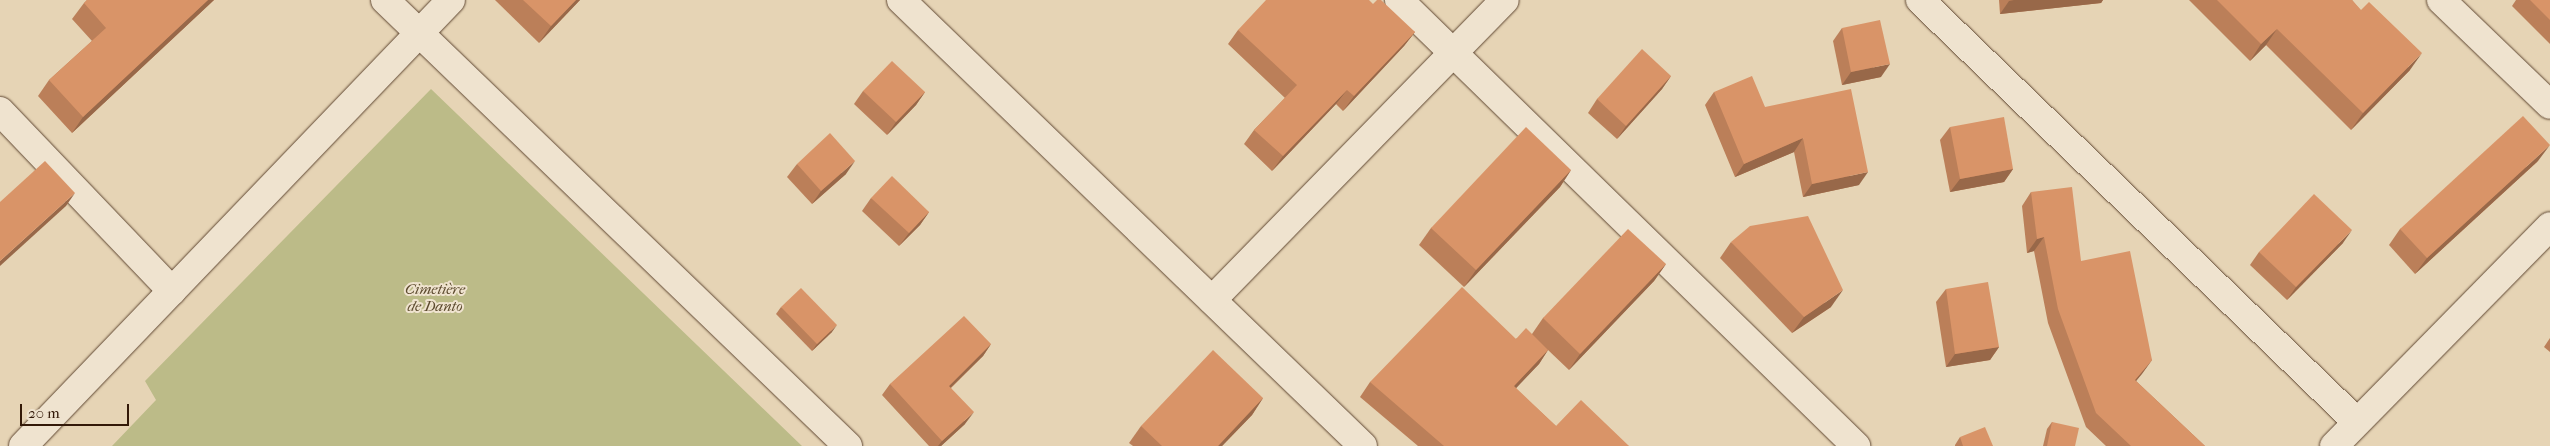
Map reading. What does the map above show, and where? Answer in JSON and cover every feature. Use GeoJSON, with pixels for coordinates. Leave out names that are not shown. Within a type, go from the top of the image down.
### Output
{"type":"FeatureCollection","features":[{"type":"Feature","properties":{"kind":"street"},"geometry":{"type":"LineString","coordinates":[[385,0],[848,446]]}},
{"type":"Feature","properties":{"kind":"street"},"geometry":{"type":"LineString","coordinates":[[23,446],[451,0]]}},
{"type":"Feature","properties":{"kind":"street"},"geometry":{"type":"LineString","coordinates":[[901,0],[1363,446]]}},
{"type":"Feature","properties":{"kind":"street"},"geometry":{"type":"LineString","coordinates":[[1399,0],[1856,446]]}},
{"type":"Feature","properties":{"kind":"street"},"geometry":{"type":"LineString","coordinates":[[1212,300],[1505,0]]}},
{"type":"Feature","properties":{"kind":"street"},"geometry":{"type":"LineString","coordinates":[[1920,0],[2357,422]]}},
{"type":"Feature","properties":{"kind":"street"},"geometry":{"type":"LineString","coordinates":[[2441,0],[2550,105]]}},
{"type":"Feature","properties":{"kind":"street"},"geometry":{"type":"LineString","coordinates":[[0,111],[172,291]]}},
{"type":"Feature","properties":{"kind":"street"},"geometry":{"type":"LineString","coordinates":[[2334,446],[2550,226]]}},
{"type":"Feature","properties":{"kind":"green space","name":"Cimetière de Danto"},"geometry":{"type":"Polygon","coordinates":[[[431,89],[802,446],[112,446],[156,400],[145,381],[431,89]]]}},
{"type":"Feature","properties":{"kind":"building"},"geometry":{"type":"Polygon","coordinates":[[[87,0],[208,0],[83,117],[49,80],[106,28],[84,3],[87,0]]]}},
{"type":"Feature","properties":{"kind":"building"},"geometry":{"type":"Polygon","coordinates":[[[523,0],[576,0],[551,26],[523,0]]]}},
{"type":"Feature","properties":{"kind":"building"},"geometry":{"type":"Polygon","coordinates":[[[1266,0],[1369,0],[1373,4],[1377,0],[1381,0],[1415,32],[1354,96],[1347,90],[1283,156],[1254,130],[1297,85],[1238,30],[1266,0]]]}},
{"type":"Feature","properties":{"kind":"building"},"geometry":{"type":"Polygon","coordinates":[[[2217,0],[2352,0],[2361,10],[2369,2],[2422,53],[2363,113],[2277,29],[2261,44],[2217,0]]]}},
{"type":"Feature","properties":{"kind":"building"},"geometry":{"type":"Polygon","coordinates":[[[2530,0],[2550,0],[2550,20],[2530,0]]]}},
{"type":"Feature","properties":{"kind":"building"},"geometry":{"type":"Polygon","coordinates":[[[1880,20],[1890,64],[1851,72],[1842,28],[1880,20]]]}},
{"type":"Feature","properties":{"kind":"building"},"geometry":{"type":"Polygon","coordinates":[[[1642,49],[1671,76],[1626,126],[1597,99],[1642,49]]]}},
{"type":"Feature","properties":{"kind":"building"},"geometry":{"type":"Polygon","coordinates":[[[892,61],[925,92],[896,122],[863,91],[892,61]]]}},
{"type":"Feature","properties":{"kind":"building"},"geometry":{"type":"Polygon","coordinates":[[[1752,76],[1765,107],[1851,89],[1868,172],[1812,184],[1803,138],[1744,164],[1714,92],[1752,76]]]}},
{"type":"Feature","properties":{"kind":"building"},"geometry":{"type":"Polygon","coordinates":[[[2523,116],[2550,145],[2427,258],[2400,229],[2523,116]]]}},
{"type":"Feature","properties":{"kind":"building"},"geometry":{"type":"Polygon","coordinates":[[[2004,117],[2013,169],[1960,179],[1950,127],[2004,117]]]}},
{"type":"Feature","properties":{"kind":"building"},"geometry":{"type":"Polygon","coordinates":[[[1526,127],[1571,170],[1476,270],[1431,228],[1526,127]]]}},
{"type":"Feature","properties":{"kind":"building"},"geometry":{"type":"Polygon","coordinates":[[[830,133],[855,161],[821,191],[797,164],[830,133]]]}},
{"type":"Feature","properties":{"kind":"building"},"geometry":{"type":"Polygon","coordinates":[[[45,161],[75,193],[0,261],[0,202],[45,161]]]}},
{"type":"Feature","properties":{"kind":"building"},"geometry":{"type":"Polygon","coordinates":[[[892,176],[929,212],[909,233],[871,198],[892,176]]]}},
{"type":"Feature","properties":{"kind":"building"},"geometry":{"type":"Polygon","coordinates":[[[2072,187],[2081,261],[2130,251],[2152,360],[2135,380],[2205,446],[2131,446],[2096,413],[2058,309],[2044,237],[2037,239],[2031,192],[2072,187]]]}},
{"type":"Feature","properties":{"kind":"building"},"geometry":{"type":"Polygon","coordinates":[[[2314,194],[2352,230],[2296,287],[2259,252],[2314,194]]]}},
{"type":"Feature","properties":{"kind":"building"},"geometry":{"type":"Polygon","coordinates":[[[1808,216],[1843,290],[1804,317],[1731,242],[1750,226],[1808,216]]]}},
{"type":"Feature","properties":{"kind":"building"},"geometry":{"type":"Polygon","coordinates":[[[1628,229],[1666,264],[1580,354],[1543,318],[1628,229]]]}},
{"type":"Feature","properties":{"kind":"building"},"geometry":{"type":"Polygon","coordinates":[[[1988,282],[1999,347],[1955,354],[1946,289],[1988,282]]]}},
{"type":"Feature","properties":{"kind":"building"},"geometry":{"type":"Polygon","coordinates":[[[1462,287],[1516,339],[1526,328],[1548,350],[1514,386],[1556,426],[1581,400],[1629,446],[1444,446],[1370,382],[1462,287]]]}},
{"type":"Feature","properties":{"kind":"building"},"geometry":{"type":"Polygon","coordinates":[[[801,288],[837,325],[817,344],[781,307],[801,288]]]}},
{"type":"Feature","properties":{"kind":"building"},"geometry":{"type":"Polygon","coordinates":[[[964,316],[991,344],[949,386],[974,412],[942,441],[890,384],[964,316]]]}},
{"type":"Feature","properties":{"kind":"building"},"geometry":{"type":"Polygon","coordinates":[[[1213,350],[1263,398],[1218,446],[1162,446],[1141,426],[1213,350]]]}},
{"type":"Feature","properties":{"kind":"building"},"geometry":{"type":"Polygon","coordinates":[[[2052,422],[2079,428],[2075,446],[2047,446],[2052,422]]]}},
{"type":"Feature","properties":{"kind":"building"},"geometry":{"type":"Polygon","coordinates":[[[1985,427],[1993,446],[1963,446],[1960,437],[1985,427]]]}}]}
